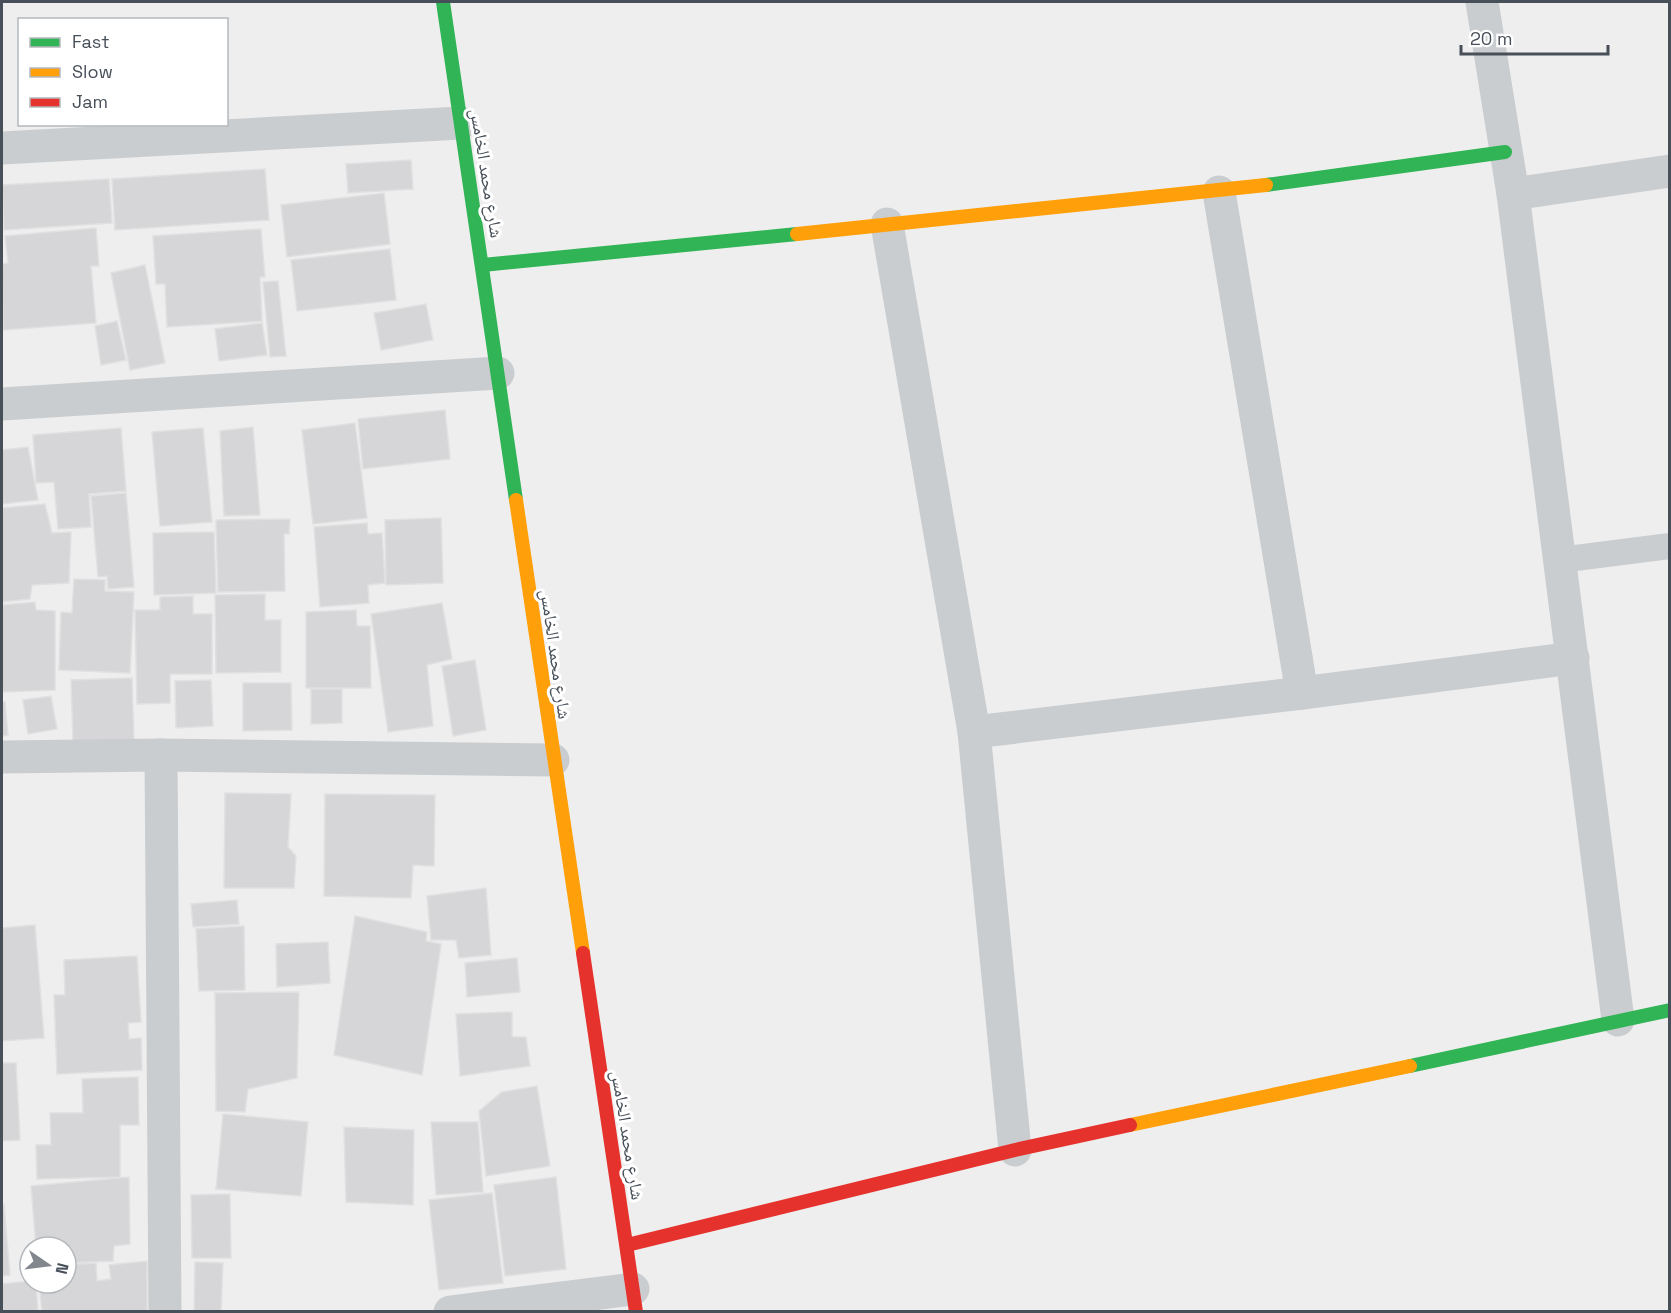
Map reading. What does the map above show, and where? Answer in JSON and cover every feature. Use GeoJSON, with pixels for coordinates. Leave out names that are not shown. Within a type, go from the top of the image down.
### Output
{"type":"FeatureCollection","features":[{"type":"Feature","properties":{"kind":"street","name":"شارع محمد الخامس"},"geometry":{"type":"LineString","coordinates":[[443,2],[634,1300]]}},
{"type":"Feature","properties":{"kind":"street"},"geometry":{"type":"LineString","coordinates":[[1482,2],[1513,194],[1618,1020]]}},
{"type":"Feature","properties":{"kind":"street"},"geometry":{"type":"LineString","coordinates":[[2,148],[461,123]]}},
{"type":"Feature","properties":{"kind":"street"},"geometry":{"type":"LineString","coordinates":[[483,266],[1219,192],[1505,152]]}},
{"type":"Feature","properties":{"kind":"street"},"geometry":{"type":"LineString","coordinates":[[1513,194],[1670,171]]}},
{"type":"Feature","properties":{"kind":"street"},"geometry":{"type":"LineString","coordinates":[[1219,192],[1302,693]]}},
{"type":"Feature","properties":{"kind":"street"},"geometry":{"type":"LineString","coordinates":[[887,224],[974,732],[1015,1150]]}},
{"type":"Feature","properties":{"kind":"street"},"geometry":{"type":"LineString","coordinates":[[2,404],[498,373]]}},
{"type":"Feature","properties":{"kind":"street"},"geometry":{"type":"LineString","coordinates":[[974,732],[1573,658]]}},
{"type":"Feature","properties":{"kind":"street"},"geometry":{"type":"LineString","coordinates":[[161,755],[165,1311]]}},
{"type":"Feature","properties":{"kind":"street"},"geometry":{"type":"LineString","coordinates":[[2,757],[161,755],[553,760]]}},
{"type":"Feature","properties":{"kind":"street"},"geometry":{"type":"LineString","coordinates":[[627,1245],[1015,1150],[1670,1010]]}},
{"type":"Feature","properties":{"kind":"street"},"geometry":{"type":"LineString","coordinates":[[450,1311],[634,1300]]}},
{"type":"Feature","properties":{"kind":"lane"},"geometry":{"type":"LineString","coordinates":[[1560,560],[1670,546]]}},
{"type":"Feature","properties":{"kind":"building"},"geometry":{"type":"Polygon","coordinates":[[[411,160],[413,189],[348,193],[346,164],[411,160]]]}},
{"type":"Feature","properties":{"kind":"building"},"geometry":{"type":"Polygon","coordinates":[[[265,169],[269,220],[115,230],[112,179],[265,169]]]}},
{"type":"Feature","properties":{"kind":"building"},"geometry":{"type":"Polygon","coordinates":[[[109,179],[112,223],[4,230],[2,185],[109,179]]]}},
{"type":"Feature","properties":{"kind":"building"},"geometry":{"type":"Polygon","coordinates":[[[384,193],[390,244],[287,257],[281,205],[384,193]]]}},
{"type":"Feature","properties":{"kind":"building"},"geometry":{"type":"Polygon","coordinates":[[[96,228],[99,266],[91,266],[96,323],[3,330],[2,264],[8,263],[5,236],[96,228]]]}},
{"type":"Feature","properties":{"kind":"building"},"geometry":{"type":"Polygon","coordinates":[[[261,229],[265,277],[260,277],[262,321],[167,327],[165,284],[156,284],[153,236],[261,229]]]}},
{"type":"Feature","properties":{"kind":"building"},"geometry":{"type":"Polygon","coordinates":[[[390,249],[396,300],[297,311],[291,260],[390,249]]]}},
{"type":"Feature","properties":{"kind":"building"},"geometry":{"type":"Polygon","coordinates":[[[145,265],[165,363],[130,370],[111,273],[145,265]]]}},
{"type":"Feature","properties":{"kind":"building"},"geometry":{"type":"Polygon","coordinates":[[[278,281],[286,356],[270,357],[263,282],[278,281]]]}},
{"type":"Feature","properties":{"kind":"building"},"geometry":{"type":"Polygon","coordinates":[[[426,304],[433,340],[381,350],[374,313],[426,304]]]}},
{"type":"Feature","properties":{"kind":"building"},"geometry":{"type":"Polygon","coordinates":[[[117,321],[126,360],[101,365],[95,326],[117,321]]]}},
{"type":"Feature","properties":{"kind":"building"},"geometry":{"type":"Polygon","coordinates":[[[262,323],[267,355],[219,361],[215,329],[262,323]]]}},
{"type":"Feature","properties":{"kind":"building"},"geometry":{"type":"Polygon","coordinates":[[[445,410],[450,459],[363,469],[358,419],[445,410]]]}},
{"type":"Feature","properties":{"kind":"building"},"geometry":{"type":"Polygon","coordinates":[[[355,423],[367,518],[313,524],[302,430],[355,423]]]}},
{"type":"Feature","properties":{"kind":"building"},"geometry":{"type":"Polygon","coordinates":[[[253,427],[260,515],[224,516],[220,431],[253,427]]]}},
{"type":"Feature","properties":{"kind":"building"},"geometry":{"type":"Polygon","coordinates":[[[121,428],[126,491],[89,494],[91,527],[58,529],[54,482],[36,483],[33,435],[121,428]]]}},
{"type":"Feature","properties":{"kind":"building"},"geometry":{"type":"Polygon","coordinates":[[[203,428],[212,522],[160,526],[152,432],[203,428]]]}},
{"type":"Feature","properties":{"kind":"building"},"geometry":{"type":"Polygon","coordinates":[[[28,447],[38,500],[2,504],[2,450],[28,447]]]}},
{"type":"Feature","properties":{"kind":"building"},"geometry":{"type":"Polygon","coordinates":[[[126,493],[134,587],[108,589],[107,576],[98,577],[91,496],[126,493]]]}},
{"type":"Feature","properties":{"kind":"building"},"geometry":{"type":"Polygon","coordinates":[[[45,504],[52,533],[71,532],[69,583],[32,585],[30,599],[2,602],[2,508],[45,504]]]}},
{"type":"Feature","properties":{"kind":"building"},"geometry":{"type":"Polygon","coordinates":[[[441,518],[443,583],[386,585],[385,520],[441,518]]]}},
{"type":"Feature","properties":{"kind":"building"},"geometry":{"type":"Polygon","coordinates":[[[290,519],[289,534],[284,534],[285,591],[218,592],[216,520],[290,519]]]}},
{"type":"Feature","properties":{"kind":"building"},"geometry":{"type":"Polygon","coordinates":[[[367,523],[368,534],[382,533],[385,583],[368,585],[369,603],[320,607],[314,527],[367,523]]]}},
{"type":"Feature","properties":{"kind":"building"},"geometry":{"type":"Polygon","coordinates":[[[214,532],[216,593],[154,595],[153,533],[214,532]]]}},
{"type":"Feature","properties":{"kind":"building"},"geometry":{"type":"Polygon","coordinates":[[[74,579],[105,580],[105,591],[134,592],[130,673],[59,670],[61,612],[72,613],[74,579]]]}},
{"type":"Feature","properties":{"kind":"building"},"geometry":{"type":"Polygon","coordinates":[[[265,594],[265,620],[281,620],[281,672],[216,673],[215,595],[265,594]]]}},
{"type":"Feature","properties":{"kind":"building"},"geometry":{"type":"Polygon","coordinates":[[[193,596],[193,614],[212,614],[212,674],[170,674],[170,703],[137,704],[135,610],[160,610],[160,597],[193,596]]]}},
{"type":"Feature","properties":{"kind":"building"},"geometry":{"type":"Polygon","coordinates":[[[35,602],[36,610],[55,611],[55,690],[2,692],[2,605],[35,602]]]}},
{"type":"Feature","properties":{"kind":"building"},"geometry":{"type":"Polygon","coordinates":[[[442,603],[452,659],[427,665],[433,726],[388,732],[371,614],[442,603]]]}},
{"type":"Feature","properties":{"kind":"building"},"geometry":{"type":"Polygon","coordinates":[[[356,610],[357,626],[370,626],[371,688],[306,688],[306,612],[356,610]]]}},
{"type":"Feature","properties":{"kind":"building"},"geometry":{"type":"Polygon","coordinates":[[[475,660],[486,730],[453,736],[442,666],[475,660]]]}},
{"type":"Feature","properties":{"kind":"building"},"geometry":{"type":"Polygon","coordinates":[[[132,678],[134,740],[73,742],[71,680],[132,678]]]}},
{"type":"Feature","properties":{"kind":"building"},"geometry":{"type":"Polygon","coordinates":[[[211,680],[213,726],[176,728],[175,681],[211,680]]]}},
{"type":"Feature","properties":{"kind":"building"},"geometry":{"type":"Polygon","coordinates":[[[243,683],[291,683],[292,730],[243,731],[243,683]]]}},
{"type":"Feature","properties":{"kind":"building"},"geometry":{"type":"Polygon","coordinates":[[[311,689],[342,689],[342,723],[311,724],[311,689]]]}},
{"type":"Feature","properties":{"kind":"building"},"geometry":{"type":"Polygon","coordinates":[[[51,696],[57,729],[28,734],[23,700],[51,696]]]}},
{"type":"Feature","properties":{"kind":"building"},"geometry":{"type":"Polygon","coordinates":[[[2,702],[5,702],[8,735],[2,736],[2,702]]]}},
{"type":"Feature","properties":{"kind":"building"},"geometry":{"type":"Polygon","coordinates":[[[225,793],[291,794],[288,847],[296,856],[294,888],[224,888],[225,793]]]}},
{"type":"Feature","properties":{"kind":"building"},"geometry":{"type":"Polygon","coordinates":[[[325,794],[435,795],[434,866],[413,865],[411,898],[324,896],[325,794]]]}},
{"type":"Feature","properties":{"kind":"building"},"geometry":{"type":"Polygon","coordinates":[[[486,888],[491,955],[459,958],[456,940],[431,940],[427,896],[486,888]]]}},
{"type":"Feature","properties":{"kind":"building"},"geometry":{"type":"Polygon","coordinates":[[[237,900],[239,924],[193,927],[191,904],[237,900]]]}},
{"type":"Feature","properties":{"kind":"building"},"geometry":{"type":"Polygon","coordinates":[[[355,916],[427,932],[426,941],[441,944],[422,1075],[334,1055],[355,916]]]}},
{"type":"Feature","properties":{"kind":"building"},"geometry":{"type":"Polygon","coordinates":[[[35,925],[44,1038],[2,1041],[2,928],[35,925]]]}},
{"type":"Feature","properties":{"kind":"building"},"geometry":{"type":"Polygon","coordinates":[[[244,926],[245,990],[199,991],[196,929],[244,926]]]}},
{"type":"Feature","properties":{"kind":"building"},"geometry":{"type":"Polygon","coordinates":[[[328,942],[330,983],[277,987],[276,944],[328,942]]]}},
{"type":"Feature","properties":{"kind":"building"},"geometry":{"type":"Polygon","coordinates":[[[137,956],[141,1022],[128,1023],[129,1039],[141,1038],[142,1070],[57,1074],[54,995],[65,995],[64,960],[137,956]]]}},
{"type":"Feature","properties":{"kind":"building"},"geometry":{"type":"Polygon","coordinates":[[[517,958],[520,992],[467,997],[465,963],[517,958]]]}},
{"type":"Feature","properties":{"kind":"building"},"geometry":{"type":"Polygon","coordinates":[[[299,992],[297,1078],[248,1089],[245,1112],[216,1111],[215,993],[299,992]]]}},
{"type":"Feature","properties":{"kind":"building"},"geometry":{"type":"Polygon","coordinates":[[[512,1012],[512,1037],[526,1037],[530,1066],[460,1076],[456,1014],[512,1012]]]}},
{"type":"Feature","properties":{"kind":"building"},"geometry":{"type":"Polygon","coordinates":[[[2,1063],[16,1063],[20,1140],[2,1141],[2,1063]]]}},
{"type":"Feature","properties":{"kind":"building"},"geometry":{"type":"Polygon","coordinates":[[[138,1077],[139,1125],[120,1125],[120,1177],[37,1179],[36,1145],[51,1145],[50,1113],[83,1113],[82,1079],[138,1077]]]}},
{"type":"Feature","properties":{"kind":"building"},"geometry":{"type":"Polygon","coordinates":[[[537,1086],[550,1166],[486,1176],[479,1111],[502,1092],[537,1086]]]}},
{"type":"Feature","properties":{"kind":"building"},"geometry":{"type":"Polygon","coordinates":[[[223,1114],[308,1122],[301,1196],[216,1189],[223,1114]]]}},
{"type":"Feature","properties":{"kind":"building"},"geometry":{"type":"Polygon","coordinates":[[[431,1122],[478,1122],[483,1192],[436,1195],[431,1122]]]}},
{"type":"Feature","properties":{"kind":"building"},"geometry":{"type":"Polygon","coordinates":[[[344,1127],[414,1130],[413,1205],[346,1202],[344,1127]]]}},
{"type":"Feature","properties":{"kind":"building"},"geometry":{"type":"Polygon","coordinates":[[[129,1177],[130,1244],[114,1246],[113,1261],[78,1262],[78,1235],[35,1235],[31,1186],[129,1177]]]}},
{"type":"Feature","properties":{"kind":"building"},"geometry":{"type":"Polygon","coordinates":[[[556,1177],[566,1269],[505,1276],[494,1185],[556,1177]]]}},
{"type":"Feature","properties":{"kind":"building"},"geometry":{"type":"Polygon","coordinates":[[[492,1193],[503,1283],[439,1290],[429,1200],[492,1193]]]}},
{"type":"Feature","properties":{"kind":"building"},"geometry":{"type":"Polygon","coordinates":[[[230,1194],[231,1258],[192,1258],[191,1195],[230,1194]]]}},
{"type":"Feature","properties":{"kind":"building"},"geometry":{"type":"Polygon","coordinates":[[[2,1205],[4,1205],[10,1275],[2,1276],[2,1205]]]}},
{"type":"Feature","properties":{"kind":"building"},"geometry":{"type":"Polygon","coordinates":[[[147,1261],[147,1312],[42,1312],[40,1295],[78,1295],[78,1264],[96,1263],[97,1281],[111,1279],[109,1265],[147,1261]]]}},
{"type":"Feature","properties":{"kind":"building"},"geometry":{"type":"Polygon","coordinates":[[[195,1262],[223,1263],[221,1312],[194,1312],[195,1262]]]}},
{"type":"Feature","properties":{"kind":"building"},"geometry":{"type":"Polygon","coordinates":[[[18,1282],[18,1295],[37,1295],[38,1312],[2,1312],[2,1284],[18,1282]]]}},
{"type":"Feature","properties":{"kind":"traffic: fast"},"geometry":{"type":"LineString","coordinates":[[443,2],[516,500]]}},
{"type":"Feature","properties":{"kind":"traffic: fast"},"geometry":{"type":"LineString","coordinates":[[1266,185],[1505,152]]}},
{"type":"Feature","properties":{"kind":"traffic: fast"},"geometry":{"type":"LineString","coordinates":[[483,265],[797,234]]}},
{"type":"Feature","properties":{"kind":"traffic: fast"},"geometry":{"type":"LineString","coordinates":[[1410,1066],[1670,1010]]}},
{"type":"Feature","properties":{"kind":"traffic: slow"},"geometry":{"type":"LineString","coordinates":[[797,234],[1266,185]]}},
{"type":"Feature","properties":{"kind":"traffic: slow"},"geometry":{"type":"LineString","coordinates":[[516,500],[583,953]]}},
{"type":"Feature","properties":{"kind":"traffic: slow"},"geometry":{"type":"LineString","coordinates":[[1130,1125],[1410,1066]]}},
{"type":"Feature","properties":{"kind":"traffic: jam"},"geometry":{"type":"LineString","coordinates":[[583,953],[636,1312]]}},
{"type":"Feature","properties":{"kind":"traffic: jam"},"geometry":{"type":"LineString","coordinates":[[627,1245],[1015,1150],[1130,1125]]}}]}
